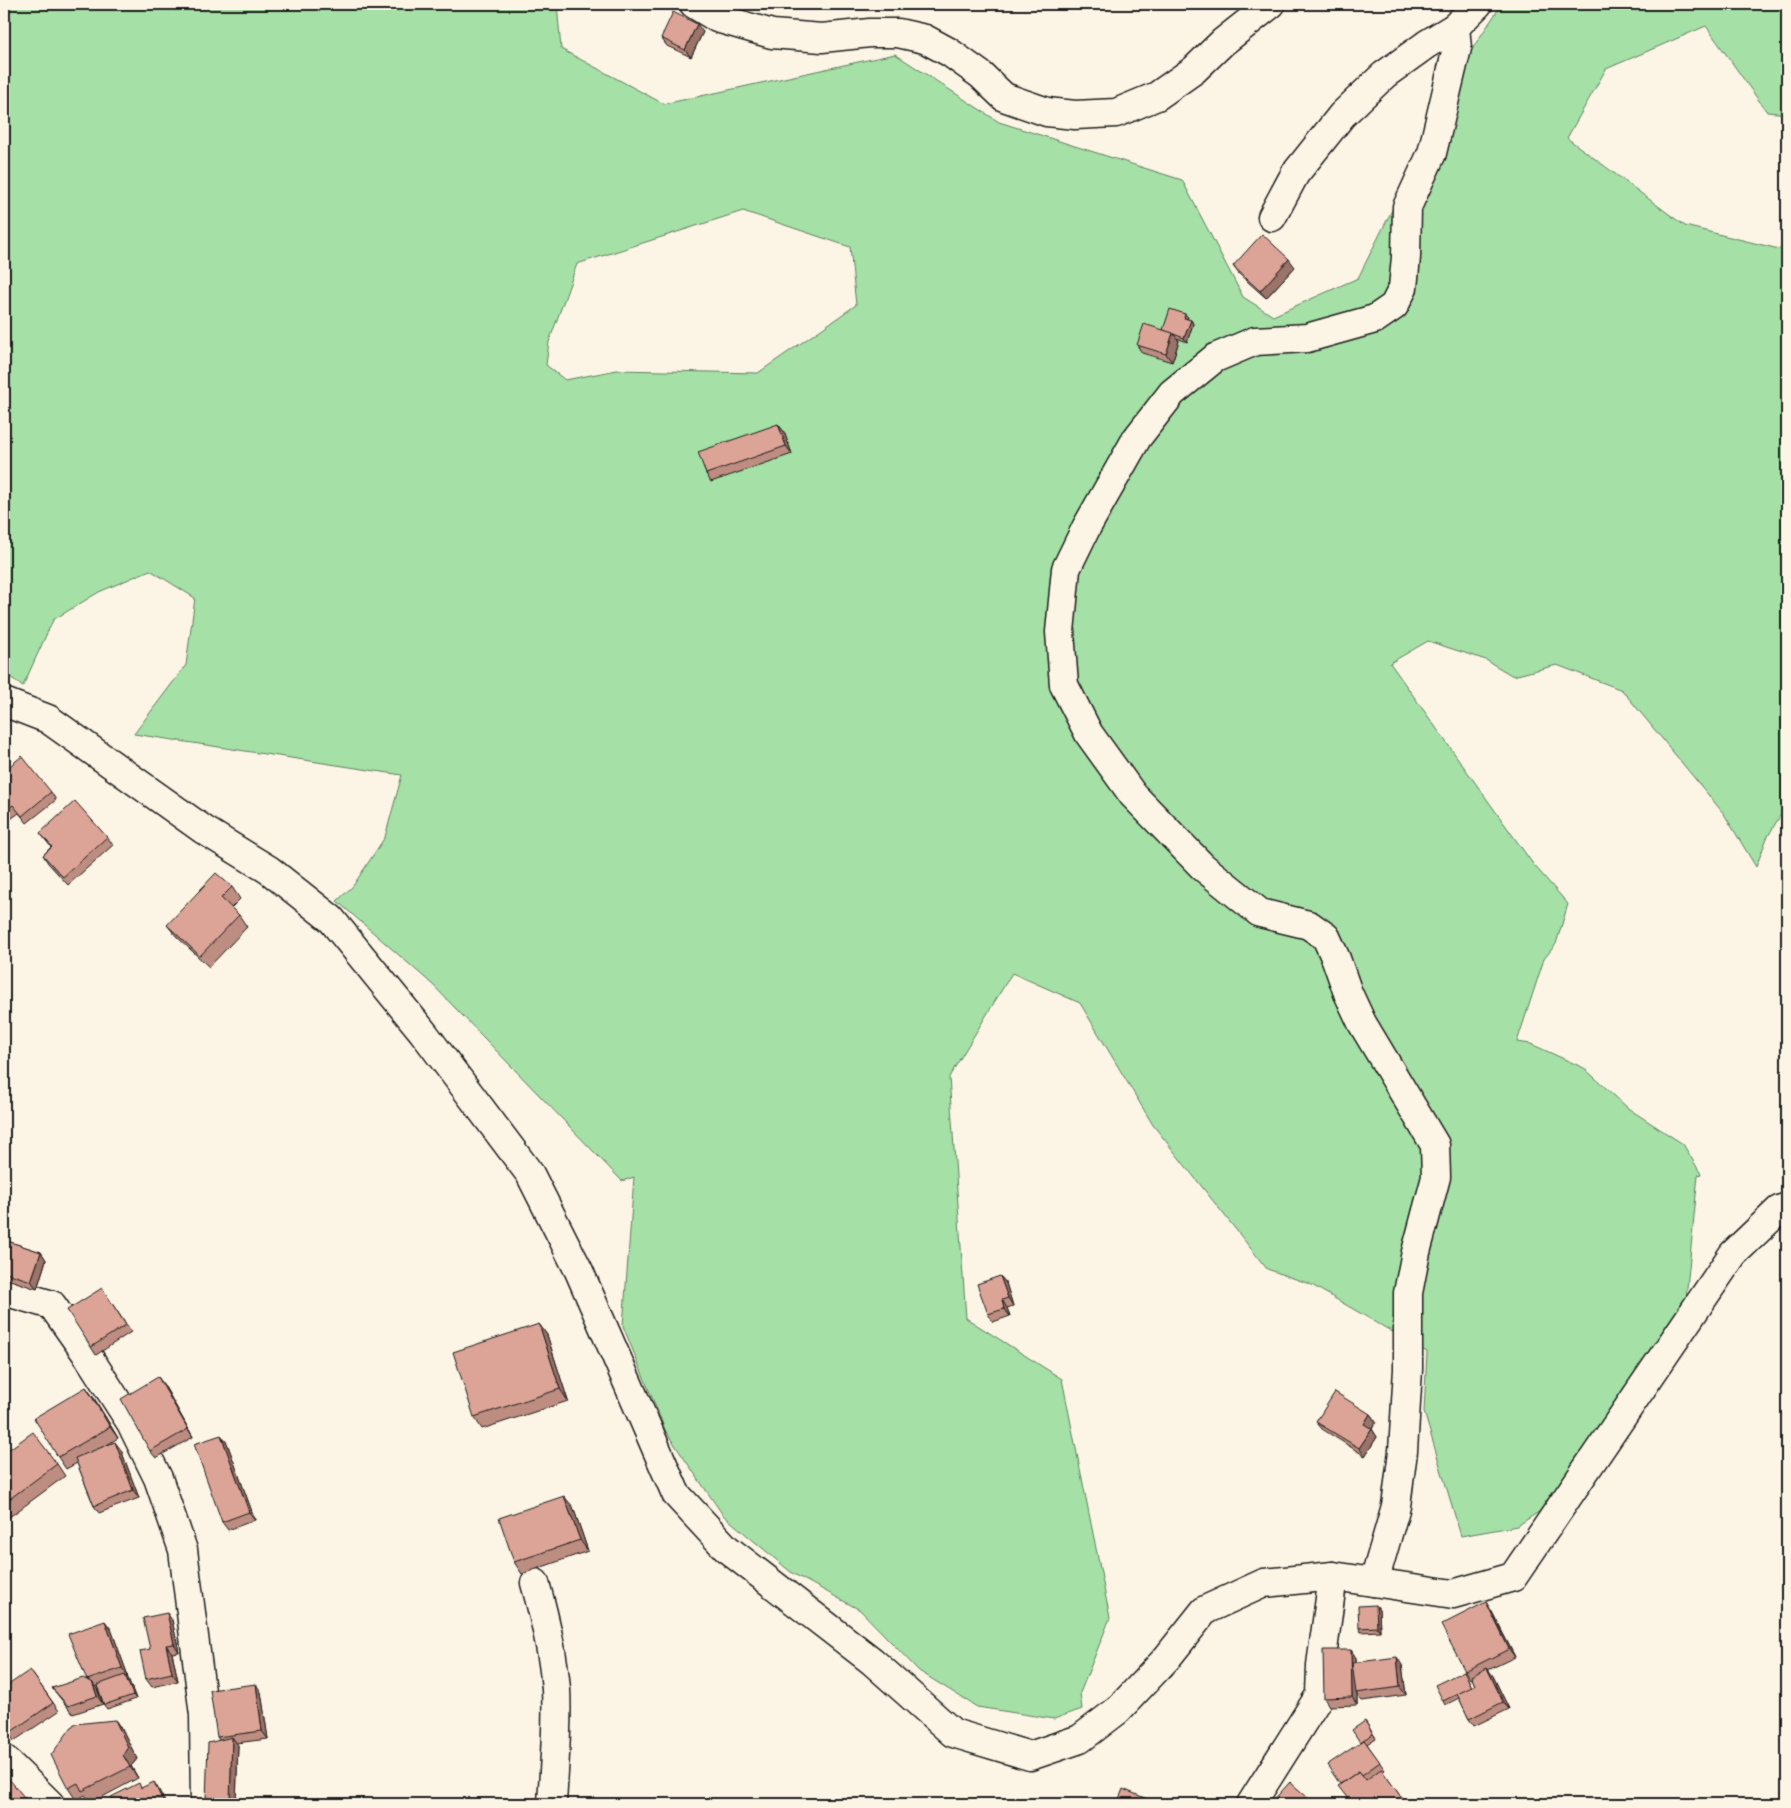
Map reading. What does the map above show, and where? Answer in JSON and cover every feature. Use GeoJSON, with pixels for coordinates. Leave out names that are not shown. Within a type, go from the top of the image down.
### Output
{"type":"FeatureCollection","features":[{"type":"Feature","properties":{"kind":"street"},"geometry":{"type":"LineString","coordinates":[[694,4],[717,18],[772,34],[822,38],[870,33],[898,33],[925,39],[949,52],[981,76],[1004,97],[1047,112],[1075,115],[1116,113],[1157,96],[1194,70],[1223,42],[1271,4]]}},
{"type":"Feature","properties":{"kind":"street"},"geometry":{"type":"LineString","coordinates":[[1272,217],[1295,174],[1342,115],[1384,75],[1427,44],[1455,27],[1478,4]]}},
{"type":"Feature","properties":{"kind":"street"},"geometry":{"type":"LineString","coordinates":[[1374,1582],[1386,1534],[1396,1506],[1403,1451],[1408,1369],[1408,1292],[1416,1252],[1436,1177],[1435,1145],[1362,1023],[1348,994],[1336,959],[1326,938],[1309,925],[1260,913],[1203,867],[1133,795],[1089,734],[1064,685],[1060,632],[1066,568],[1086,528],[1137,438],[1172,393],[1215,358],[1255,341],[1307,338],[1375,320],[1394,306],[1403,288],[1407,207],[1432,153],[1458,48],[1455,27]]}},
{"type":"Feature","properties":{"kind":"street"},"geometry":{"type":"LineString","coordinates":[[4,702],[48,719],[204,830],[268,870],[331,919],[423,1032],[530,1174],[579,1271],[676,1494],[726,1548],[872,1661],[952,1733],[1030,1756],[1080,1739],[1118,1710],[1166,1659],[1206,1610],[1264,1583],[1333,1576],[1453,1594],[1513,1578],[1733,1254],[1779,1210],[1787,1207]]}},
{"type":"Feature","properties":{"kind":"street"},"geometry":{"type":"LineString","coordinates":[[4,1291],[52,1306],[132,1422],[158,1478],[182,1550],[204,1715],[205,1804]]}},
{"type":"Feature","properties":{"kind":"street"},"geometry":{"type":"LineString","coordinates":[[1250,1804],[1320,1695],[1321,1665],[1333,1576]]}},
{"type":"Feature","properties":{"kind":"street"},"geometry":{"type":"LineString","coordinates":[[535,1583],[549,1633],[556,1688],[557,1731],[552,1804]]}},
{"type":"Feature","properties":{"kind":"street"},"geometry":{"type":"LineString","coordinates":[[4,1759],[50,1804]]}},
{"type":"Feature","properties":{"kind":"green space"},"geometry":{"type":"Polygon","coordinates":[[[4,4],[557,4],[561,49],[664,104],[895,54],[999,122],[1182,180],[1243,297],[1273,316],[1358,278],[1474,46],[1502,4],[1787,4],[1787,114],[1767,112],[1706,26],[1606,69],[1567,138],[1685,226],[1779,249],[1787,247],[1787,804],[1767,838],[1756,867],[1724,814],[1622,690],[1557,665],[1513,676],[1486,660],[1428,641],[1390,663],[1533,864],[1568,904],[1556,944],[1544,959],[1517,1042],[1531,1044],[1584,1068],[1629,1109],[1683,1144],[1701,1174],[1698,1175],[1685,1309],[1551,1504],[1517,1526],[1461,1536],[1424,1412],[1427,1352],[1310,1284],[1267,1269],[1153,1125],[1080,1003],[1012,973],[949,1077],[966,1318],[1062,1379],[1110,1618],[1080,1693],[1082,1709],[1054,1719],[977,1707],[919,1671],[860,1610],[792,1573],[723,1515],[666,1432],[623,1326],[634,1177],[622,1181],[432,984],[337,901],[353,886],[385,837],[402,775],[134,734],[186,665],[195,598],[150,570],[99,592],[53,620],[23,686],[4,673],[4,4]],[[743,211],[577,264],[549,342],[546,365],[565,380],[617,370],[758,373],[856,305],[850,247],[743,211]]]}},
{"type":"Feature","properties":{"kind":"building"},"geometry":{"type":"Polygon","coordinates":[[[673,12],[697,24],[685,50],[661,38],[673,12]]]}},
{"type":"Feature","properties":{"kind":"building"},"geometry":{"type":"Polygon","coordinates":[[[1262,234],[1289,259],[1260,291],[1233,266],[1262,234]]]}},
{"type":"Feature","properties":{"kind":"building"},"geometry":{"type":"Polygon","coordinates":[[[1170,309],[1185,314],[1184,318],[1191,320],[1184,338],[1163,330],[1170,309]]]}},
{"type":"Feature","properties":{"kind":"building"},"geometry":{"type":"Polygon","coordinates":[[[1144,324],[1173,333],[1166,354],[1137,345],[1144,324]]]}},
{"type":"Feature","properties":{"kind":"building"},"geometry":{"type":"Polygon","coordinates":[[[778,424],[786,446],[706,474],[698,452],[778,424]]]}},
{"type":"Feature","properties":{"kind":"building"},"geometry":{"type":"Polygon","coordinates":[[[22,756],[51,792],[22,816],[13,805],[4,812],[4,771],[22,756]]]}},
{"type":"Feature","properties":{"kind":"building"},"geometry":{"type":"Polygon","coordinates":[[[75,801],[107,837],[63,877],[43,855],[52,847],[40,833],[75,801]]]}},
{"type":"Feature","properties":{"kind":"building"},"geometry":{"type":"Polygon","coordinates":[[[216,873],[232,887],[221,898],[239,915],[200,956],[167,925],[216,873]]]}},
{"type":"Feature","properties":{"kind":"building"},"geometry":{"type":"Polygon","coordinates":[[[4,1240],[41,1252],[31,1281],[4,1272],[4,1240]]]}},
{"type":"Feature","properties":{"kind":"building"},"geometry":{"type":"Polygon","coordinates":[[[1000,1276],[1008,1298],[1002,1300],[1004,1309],[988,1314],[977,1284],[1000,1276]]]}},
{"type":"Feature","properties":{"kind":"building"},"geometry":{"type":"Polygon","coordinates":[[[102,1288],[126,1325],[91,1347],[67,1310],[102,1288]]]}},
{"type":"Feature","properties":{"kind":"building"},"geometry":{"type":"Polygon","coordinates":[[[539,1324],[560,1389],[474,1417],[453,1352],[539,1324]]]}},
{"type":"Feature","properties":{"kind":"building"},"geometry":{"type":"Polygon","coordinates":[[[158,1377],[188,1429],[150,1451],[121,1399],[158,1377]]]}},
{"type":"Feature","properties":{"kind":"building"},"geometry":{"type":"Polygon","coordinates":[[[86,1387],[110,1427],[58,1457],[34,1418],[86,1387]]]}},
{"type":"Feature","properties":{"kind":"building"},"geometry":{"type":"Polygon","coordinates":[[[1335,1392],[1370,1414],[1364,1424],[1372,1429],[1359,1448],[1316,1422],[1335,1392]]]}},
{"type":"Feature","properties":{"kind":"building"},"geometry":{"type":"Polygon","coordinates":[[[33,1432],[57,1464],[4,1503],[4,1453],[33,1432]]]}},
{"type":"Feature","properties":{"kind":"building"},"geometry":{"type":"Polygon","coordinates":[[[221,1435],[249,1512],[222,1522],[194,1444],[221,1435]]]}},
{"type":"Feature","properties":{"kind":"building"},"geometry":{"type":"Polygon","coordinates":[[[115,1442],[133,1490],[94,1506],[75,1458],[115,1442]]]}},
{"type":"Feature","properties":{"kind":"building"},"geometry":{"type":"Polygon","coordinates":[[[564,1496],[580,1540],[514,1562],[499,1518],[564,1496]]]}},
{"type":"Feature","properties":{"kind":"building"},"geometry":{"type":"Polygon","coordinates":[[[1486,1602],[1509,1649],[1465,1671],[1441,1625],[1486,1602]]]}},
{"type":"Feature","properties":{"kind":"building"},"geometry":{"type":"Polygon","coordinates":[[[1376,1605],[1377,1627],[1359,1628],[1358,1606],[1376,1605]]]}},
{"type":"Feature","properties":{"kind":"building"},"geometry":{"type":"Polygon","coordinates":[[[167,1613],[174,1644],[166,1645],[172,1673],[146,1679],[140,1651],[150,1649],[143,1618],[167,1613]]]}},
{"type":"Feature","properties":{"kind":"building"},"geometry":{"type":"Polygon","coordinates":[[[105,1621],[122,1668],[87,1680],[68,1634],[105,1621]]]}},
{"type":"Feature","properties":{"kind":"building"},"geometry":{"type":"Polygon","coordinates":[[[1323,1650],[1351,1650],[1352,1697],[1324,1698],[1323,1650]]]}},
{"type":"Feature","properties":{"kind":"building"},"geometry":{"type":"Polygon","coordinates":[[[1397,1657],[1400,1687],[1356,1693],[1352,1663],[1397,1657]]]}},
{"type":"Feature","properties":{"kind":"building"},"geometry":{"type":"Polygon","coordinates":[[[1487,1668],[1503,1702],[1469,1719],[1457,1694],[1475,1685],[1471,1676],[1487,1668]]]}},
{"type":"Feature","properties":{"kind":"building"},"geometry":{"type":"Polygon","coordinates":[[[30,1670],[53,1703],[8,1734],[4,1727],[4,1688],[30,1670]]]}},
{"type":"Feature","properties":{"kind":"building"},"geometry":{"type":"Polygon","coordinates":[[[1464,1671],[1472,1687],[1443,1701],[1435,1685],[1464,1671]]]}},
{"type":"Feature","properties":{"kind":"building"},"geometry":{"type":"Polygon","coordinates":[[[125,1675],[133,1695],[104,1705],[97,1685],[125,1675]]]}},
{"type":"Feature","properties":{"kind":"building"},"geometry":{"type":"Polygon","coordinates":[[[83,1678],[92,1682],[97,1696],[68,1706],[52,1688],[83,1678]]]}},
{"type":"Feature","properties":{"kind":"building"},"geometry":{"type":"Polygon","coordinates":[[[256,1684],[262,1731],[217,1737],[210,1690],[256,1684]]]}},
{"type":"Feature","properties":{"kind":"building"},"geometry":{"type":"Polygon","coordinates":[[[115,1720],[128,1747],[123,1755],[130,1767],[82,1791],[78,1783],[68,1788],[51,1755],[74,1724],[115,1720]]]}},
{"type":"Feature","properties":{"kind":"building"},"geometry":{"type":"Polygon","coordinates":[[[1365,1721],[1373,1734],[1360,1742],[1352,1730],[1365,1721]]]}},
{"type":"Feature","properties":{"kind":"building"},"geometry":{"type":"Polygon","coordinates":[[[232,1737],[230,1801],[206,1800],[208,1743],[232,1737]]]}},
{"type":"Feature","properties":{"kind":"building"},"geometry":{"type":"Polygon","coordinates":[[[1364,1740],[1380,1762],[1362,1775],[1359,1771],[1340,1784],[1327,1765],[1364,1740]]]}},
{"type":"Feature","properties":{"kind":"building"},"geometry":{"type":"Polygon","coordinates":[[[1381,1769],[1406,1804],[1352,1804],[1338,1786],[1359,1771],[1366,1780],[1381,1769]]]}},
{"type":"Feature","properties":{"kind":"building"},"geometry":{"type":"Polygon","coordinates":[[[4,1773],[30,1804],[4,1804],[4,1773]]]}},
{"type":"Feature","properties":{"kind":"building"},"geometry":{"type":"Polygon","coordinates":[[[154,1782],[164,1804],[114,1804],[111,1797],[139,1783],[141,1788],[154,1782]]]}},
{"type":"Feature","properties":{"kind":"building"},"geometry":{"type":"Polygon","coordinates":[[[1290,1782],[1315,1804],[1270,1804],[1290,1782]]]}},
{"type":"Feature","properties":{"kind":"building"},"geometry":{"type":"Polygon","coordinates":[[[1123,1789],[1159,1804],[1117,1804],[1123,1789]]]}},
{"type":"Feature","properties":{"kind":"building"},"geometry":{"type":"Polygon","coordinates":[[[999,1798],[1014,1804],[996,1804],[999,1798]]]}}]}
